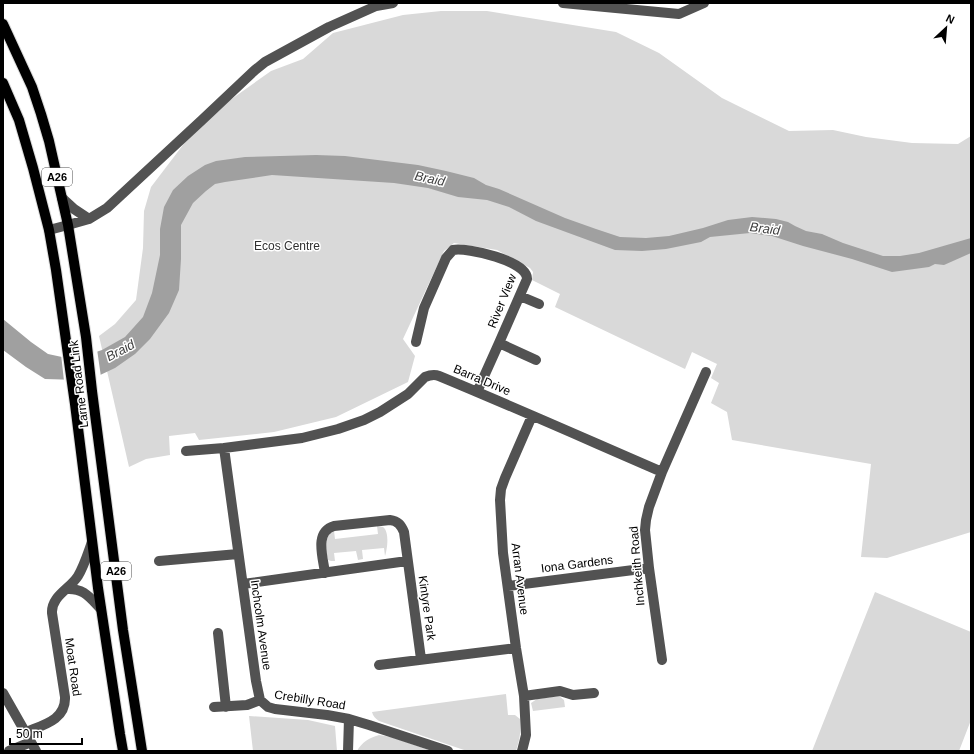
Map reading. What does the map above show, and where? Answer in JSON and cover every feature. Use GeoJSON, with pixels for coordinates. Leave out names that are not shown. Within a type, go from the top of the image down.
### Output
{"type":"FeatureCollection","features":[{"type":"Feature","properties":{"kind":"main road","name":"Larne Road Link"},"geometry":{"type":"LineString","coordinates":[[3,24],[32,87],[49,141],[68,225],[86,337],[123,630],[142,751]]}},
{"type":"Feature","properties":{"kind":"main road","name":"Larne Road Link"},"geometry":{"type":"LineString","coordinates":[[3,83],[19,120],[49,230],[66,338],[101,609],[123,751]]}},
{"type":"Feature","properties":{"kind":"street"},"geometry":{"type":"LineString","coordinates":[[49,230],[89,219],[107,208],[265,62],[329,27],[376,6],[393,3]]}},
{"type":"Feature","properties":{"kind":"street"},"geometry":{"type":"LineString","coordinates":[[563,3],[679,14],[704,3]]}},
{"type":"Feature","properties":{"kind":"street"},"geometry":{"type":"LineString","coordinates":[[62,198],[74,209],[89,219]]}},
{"type":"Feature","properties":{"kind":"street","name":"River View"},"geometry":{"type":"LineString","coordinates":[[416,342],[424,308],[444,262],[453,250],[458,249],[481,253],[503,259],[520,268],[528,276],[527,279],[477,392]]}},
{"type":"Feature","properties":{"kind":"street"},"geometry":{"type":"LineString","coordinates":[[520,296],[539,304]]}},
{"type":"Feature","properties":{"kind":"street"},"geometry":{"type":"LineString","coordinates":[[499,343],[536,360]]}},
{"type":"Feature","properties":{"kind":"street"},"geometry":{"type":"LineString","coordinates":[[662,472],[706,372]]}},
{"type":"Feature","properties":{"kind":"street","name":"Barra Drive"},"geometry":{"type":"LineString","coordinates":[[186,450],[224,448],[302,438],[338,429],[364,420],[380,412],[408,394],[430,375],[439,376],[662,472]]}},
{"type":"Feature","properties":{"kind":"street","name":"Arran Avenue"},"geometry":{"type":"LineString","coordinates":[[522,751],[526,735],[524,696],[503,553],[500,494],[505,478],[532,416]]}},
{"type":"Feature","properties":{"kind":"street","name":"Inchcolm Avenue"},"geometry":{"type":"LineString","coordinates":[[224,448],[256,681],[260,700]]}},
{"type":"Feature","properties":{"kind":"street","name":"Inchkeith Road"},"geometry":{"type":"LineString","coordinates":[[662,472],[649,507],[646,520],[649,568],[662,660]]}},
{"type":"Feature","properties":{"kind":"street","name":"Kintyre Park"},"geometry":{"type":"LineString","coordinates":[[325,573],[321,545],[322,538],[326,530],[329,528],[334,526],[390,520],[395,521],[402,526],[421,659]]}},
{"type":"Feature","properties":{"kind":"street","name":"Moat Road"},"geometry":{"type":"LineString","coordinates":[[26,732],[56,719],[65,704],[65,691],[52,610],[56,599],[76,579],[83,566],[92,542]]}},
{"type":"Feature","properties":{"kind":"street"},"geometry":{"type":"LineString","coordinates":[[159,561],[238,554]]}},
{"type":"Feature","properties":{"kind":"street","name":"Kintyre Park"},"geometry":{"type":"LineString","coordinates":[[243,584],[407,561]]}},
{"type":"Feature","properties":{"kind":"street","name":"Iona Gardens"},"geometry":{"type":"LineString","coordinates":[[508,586],[649,568]]}},
{"type":"Feature","properties":{"kind":"street"},"geometry":{"type":"LineString","coordinates":[[67,589],[83,592],[89,596],[101,609]]}},
{"type":"Feature","properties":{"kind":"street"},"geometry":{"type":"LineString","coordinates":[[218,633],[226,707]]}},
{"type":"Feature","properties":{"kind":"street","name":"Kintyre Park"},"geometry":{"type":"LineString","coordinates":[[379,665],[516,648]]}},
{"type":"Feature","properties":{"kind":"street"},"geometry":{"type":"LineString","coordinates":[[524,696],[560,692],[573,695],[594,693]]}},
{"type":"Feature","properties":{"kind":"street"},"geometry":{"type":"LineString","coordinates":[[3,693],[33,747],[10,751]]}},
{"type":"Feature","properties":{"kind":"street","name":"Crebilly Road"},"geometry":{"type":"LineString","coordinates":[[214,708],[247,705],[260,700],[268,707],[275,709],[349,719],[348,751]]}},
{"type":"Feature","properties":{"kind":"street"},"geometry":{"type":"LineString","coordinates":[[349,719],[369,724],[448,751]]}},
{"type":"Feature","properties":{"kind":"green space","name":"Ecos Centre"},"geometry":{"type":"Polygon","coordinates":[[[441,11],[487,11],[616,32],[659,53],[722,98],[789,131],[833,130],[866,137],[912,143],[958,144],[971,136],[971,532],[887,558],[861,557],[871,464],[732,440],[727,412],[711,403],[719,383],[711,378],[717,364],[692,352],[685,369],[555,307],[560,294],[532,280],[533,272],[530,268],[497,250],[454,243],[444,251],[403,339],[415,356],[408,382],[336,417],[274,432],[199,440],[195,433],[169,436],[170,455],[146,459],[129,467],[99,336],[115,324],[136,300],[143,248],[144,211],[151,187],[202,120],[271,71],[303,59],[333,33],[403,15],[441,11]]]}},
{"type":"Feature","properties":{"kind":"green space"},"geometry":{"type":"Polygon","coordinates":[[[377,526],[383,527],[387,533],[385,556],[384,548],[362,550],[363,559],[358,560],[356,551],[334,553],[335,561],[328,560],[326,540],[334,531],[335,539],[378,534],[377,526]]]}},
{"type":"Feature","properties":{"kind":"green space"},"geometry":{"type":"Polygon","coordinates":[[[875,592],[971,632],[971,720],[959,751],[812,751],[875,592]]]}},
{"type":"Feature","properties":{"kind":"green space"},"geometry":{"type":"Polygon","coordinates":[[[506,694],[508,715],[515,715],[520,719],[520,735],[516,751],[467,751],[379,721],[374,717],[372,712],[506,694]]]}},
{"type":"Feature","properties":{"kind":"green space"},"geometry":{"type":"Polygon","coordinates":[[[559,696],[564,700],[565,707],[533,711],[531,703],[537,699],[559,696]]]}},
{"type":"Feature","properties":{"kind":"green space"},"geometry":{"type":"Polygon","coordinates":[[[249,716],[308,720],[335,726],[337,751],[253,751],[249,716]]]}},
{"type":"Feature","properties":{"kind":"green space"},"geometry":{"type":"Polygon","coordinates":[[[379,735],[391,737],[432,751],[357,751],[366,741],[379,735]]]}},
{"type":"Feature","properties":{"kind":"water","name":"Braid"},"geometry":{"type":"Polygon","coordinates":[[[316,155],[345,156],[418,165],[474,178],[486,185],[499,189],[565,218],[620,237],[646,238],[669,236],[728,220],[752,217],[776,219],[788,222],[806,231],[822,234],[843,243],[883,256],[900,256],[919,253],[971,238],[971,253],[944,265],[935,264],[929,267],[892,272],[772,236],[750,233],[710,237],[701,242],[666,249],[642,251],[615,250],[536,221],[509,207],[487,200],[458,197],[428,188],[394,183],[272,175],[215,184],[193,203],[181,225],[179,290],[169,313],[150,339],[135,354],[115,368],[98,376],[78,380],[45,379],[3,350],[3,319],[48,354],[62,357],[84,356],[102,350],[125,337],[143,317],[152,293],[160,255],[160,229],[164,207],[173,190],[188,176],[205,165],[216,161],[245,157],[316,155]]]}},
{"type":"Feature","properties":{"kind":"pier"},"geometry":{"type":"Polygon","coordinates":[[[97,349],[101,377],[78,382],[64,381],[61,354],[84,354],[97,349]]]}}]}
